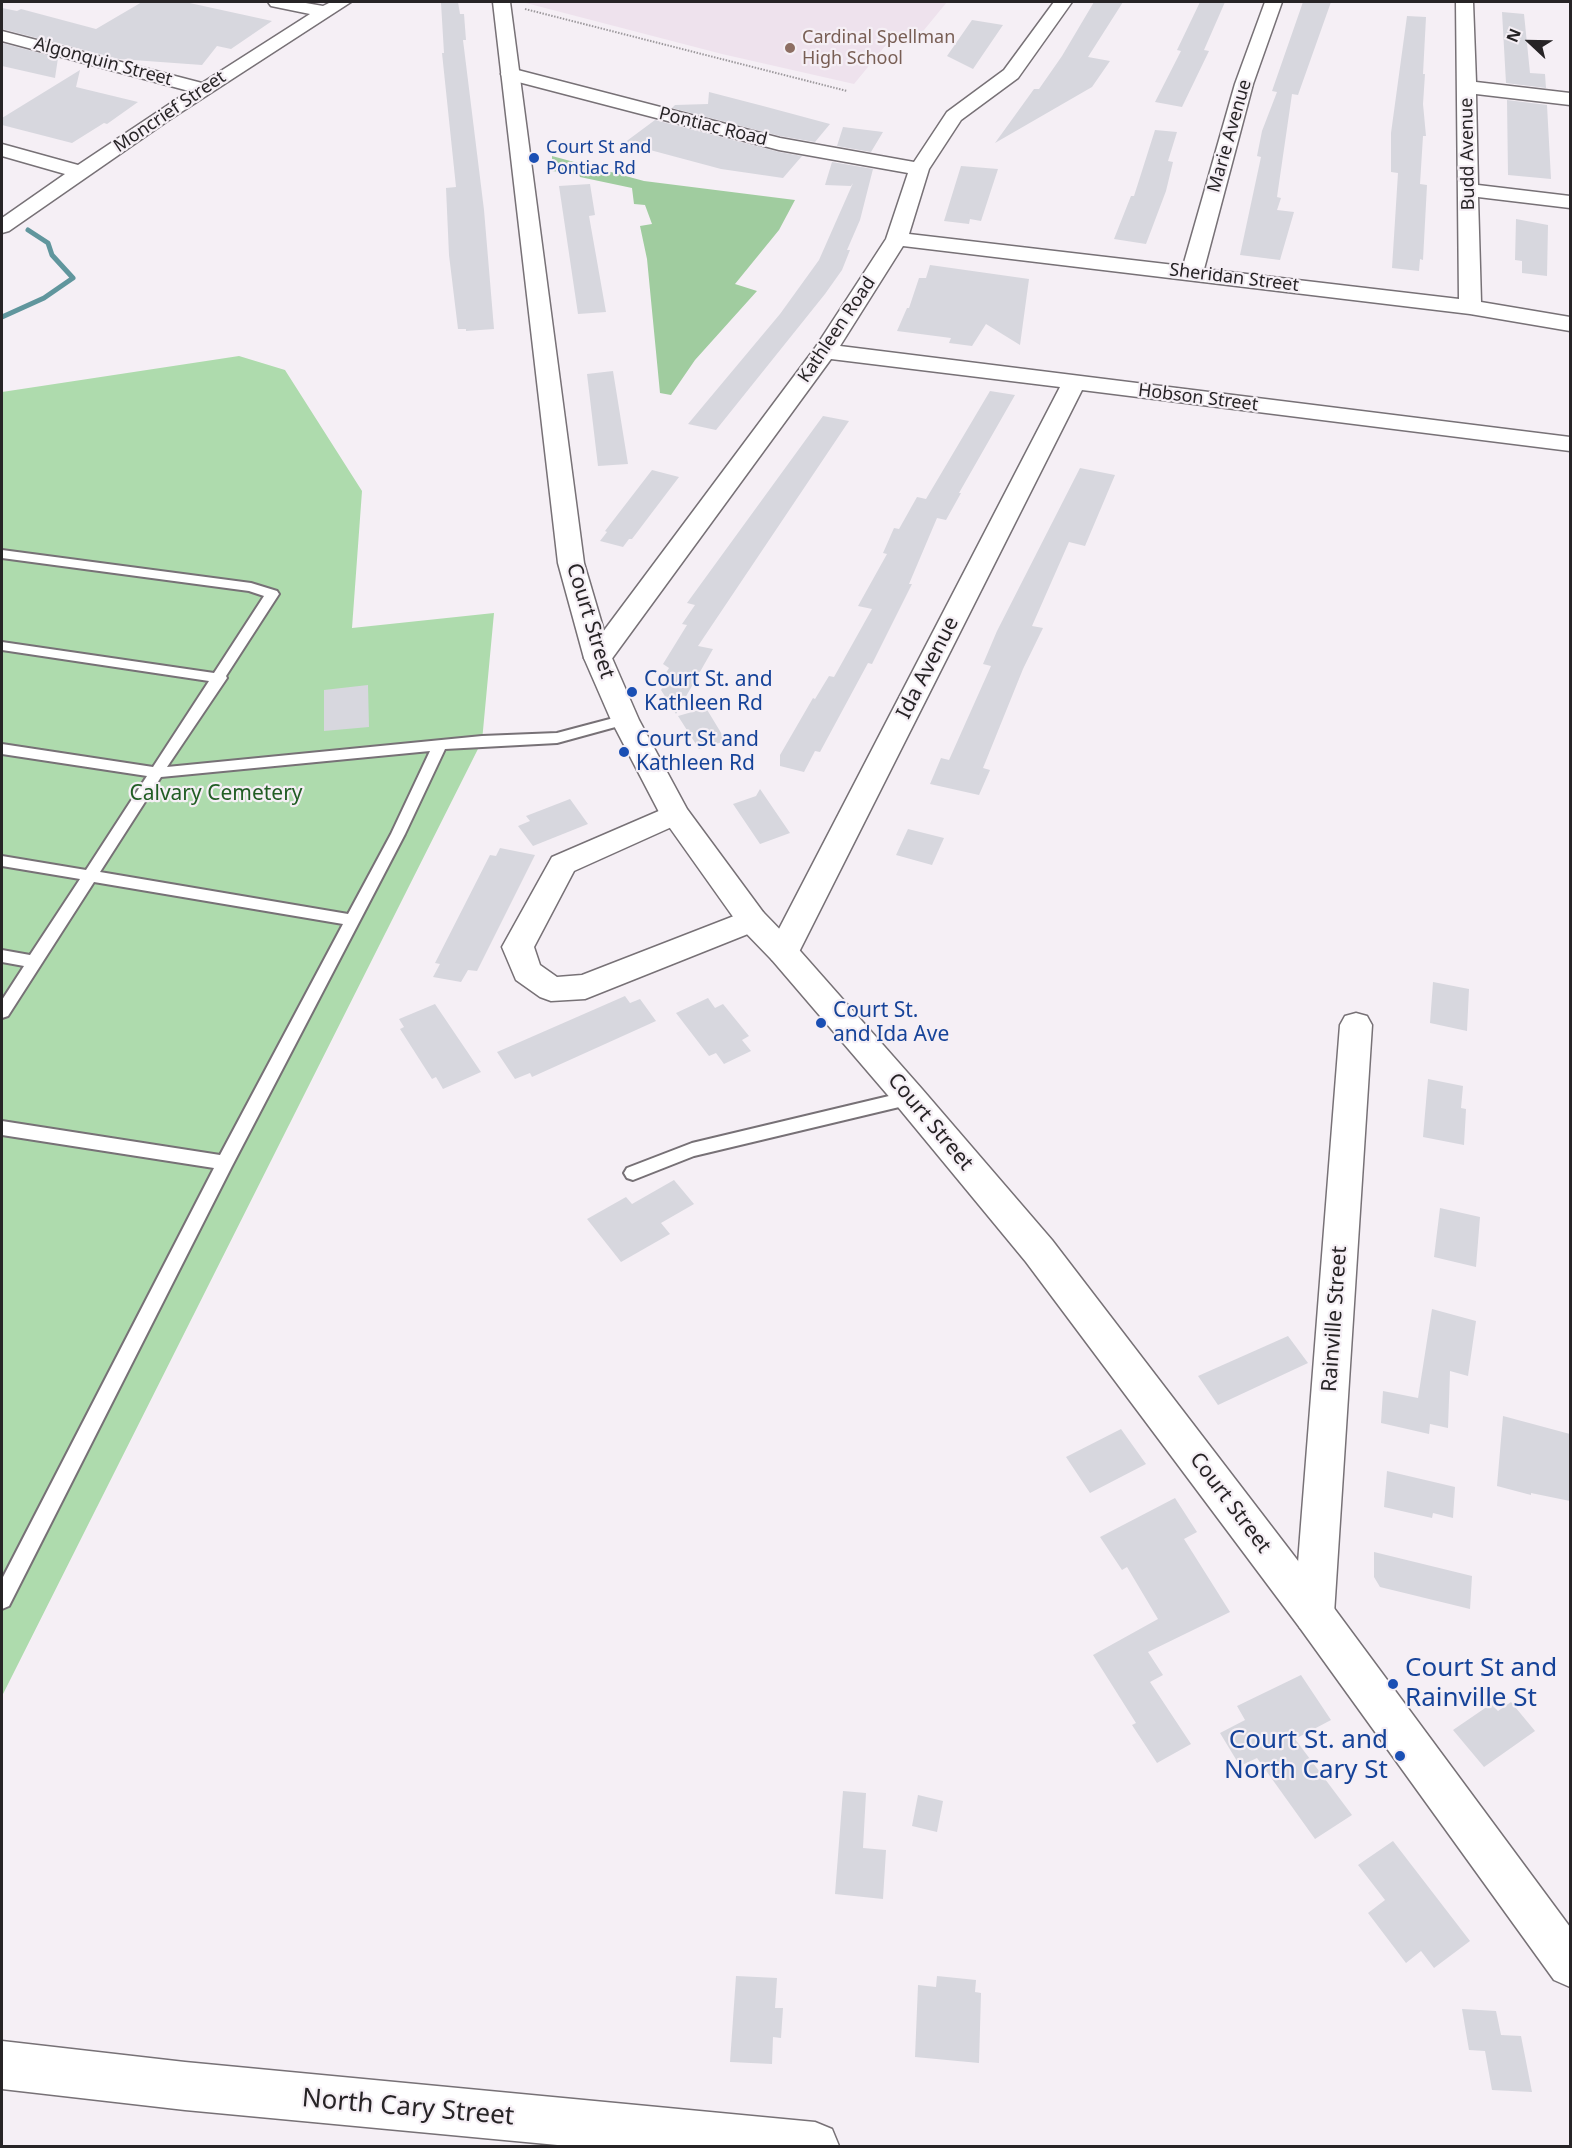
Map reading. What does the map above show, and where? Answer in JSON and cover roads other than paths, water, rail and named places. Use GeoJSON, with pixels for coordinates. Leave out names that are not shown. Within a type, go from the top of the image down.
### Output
{"type":"FeatureCollection","features":[{"type":"Feature","properties":{"kind":"street"},"geometry":{"type":"LineString","coordinates":[[277,2],[325,12]]}},
{"type":"Feature","properties":{"kind":"street","name":"Moncrief Street"},"geometry":{"type":"LineString","coordinates":[[2,227],[204,89],[342,2]]}},
{"type":"Feature","properties":{"kind":"street","name":"Court Street"},"geometry":{"type":"LineString","coordinates":[[498,2],[510,74],[571,563],[598,658],[625,720],[675,814],[752,920],[783,952],[910,1098],[1039,1251],[1314,1614],[1570,1964]]}},
{"type":"Feature","properties":{"kind":"street","name":"Kathleen Road"},"geometry":{"type":"LineString","coordinates":[[598,658],[825,351],[897,239],[919,169],[954,116],[1011,74],[1064,2]]}},
{"type":"Feature","properties":{"kind":"street","name":"Marie Avenue"},"geometry":{"type":"LineString","coordinates":[[1192,272],[1244,84],[1274,2]]}},
{"type":"Feature","properties":{"kind":"street","name":"Budd Avenue"},"geometry":{"type":"LineString","coordinates":[[1465,2],[1470,307]]}},
{"type":"Feature","properties":{"kind":"street","name":"Algonquin Street"},"geometry":{"type":"LineString","coordinates":[[2,36],[204,89]]}},
{"type":"Feature","properties":{"kind":"street","name":"Pontiac Road"},"geometry":{"type":"LineString","coordinates":[[510,74],[779,144],[919,169]]}},
{"type":"Feature","properties":{"kind":"street"},"geometry":{"type":"LineString","coordinates":[[1466,87],[1570,99]]}},
{"type":"Feature","properties":{"kind":"street"},"geometry":{"type":"LineString","coordinates":[[2,150],[82,173]]}},
{"type":"Feature","properties":{"kind":"street"},"geometry":{"type":"LineString","coordinates":[[1468,190],[1570,202]]}},
{"type":"Feature","properties":{"kind":"street","name":"Sheridan Street"},"geometry":{"type":"LineString","coordinates":[[897,239],[1192,272],[1470,307],[1570,324]]}},
{"type":"Feature","properties":{"kind":"street","name":"Hobson Street"},"geometry":{"type":"LineString","coordinates":[[825,351],[1570,444]]}},
{"type":"Feature","properties":{"kind":"street","name":"Ida Avenue"},"geometry":{"type":"LineString","coordinates":[[783,952],[1074,383]]}},
{"type":"Feature","properties":{"kind":"street"},"geometry":{"type":"LineString","coordinates":[[675,814],[563,864],[518,947],[527,972],[551,989],[585,987],[752,920]]}},
{"type":"Feature","properties":{"kind":"street","name":"Rainville Street"},"geometry":{"type":"LineString","coordinates":[[1314,1614],[1356,1025]]}},
{"type":"Feature","properties":{"kind":"street","name":"North Cary Street"},"geometry":{"type":"LineString","coordinates":[[2,2065],[197,2087],[814,2146]]}},
{"type":"Feature","properties":{"kind":"lane"},"geometry":{"type":"LineString","coordinates":[[2,554],[251,587],[272,594],[2,1012]]}},
{"type":"Feature","properties":{"kind":"lane"},"geometry":{"type":"LineString","coordinates":[[2,646],[219,678]]}},
{"type":"Feature","properties":{"kind":"lane"},"geometry":{"type":"LineString","coordinates":[[2,749],[157,773],[482,741],[557,738],[625,720]]}},
{"type":"Feature","properties":{"kind":"lane"},"geometry":{"type":"LineString","coordinates":[[2,1599],[225,1163],[353,920],[439,747]]}},
{"type":"Feature","properties":{"kind":"lane"},"geometry":{"type":"LineString","coordinates":[[2,861],[91,874],[353,920]]}},
{"type":"Feature","properties":{"kind":"lane"},"geometry":{"type":"LineString","coordinates":[[2,956],[35,962]]}},
{"type":"Feature","properties":{"kind":"lane"},"geometry":{"type":"LineString","coordinates":[[633,1173],[692,1150],[910,1098]]}},
{"type":"Feature","properties":{"kind":"lane"},"geometry":{"type":"LineString","coordinates":[[2,1128],[225,1163]]}},
{"type":"Feature","properties":{"kind":"waterway"},"geometry":{"type":"LineString","coordinates":[[2,317],[44,298],[73,278],[52,255],[48,243],[28,230]]}},
{"type":"Feature","properties":{"kind":"place","name":"Cardinal Spellman High School"},"geometry":{"type":"Point","coordinates":[790,48]}},
{"type":"Feature","properties":{"kind":"place","name":"Court St and Pontiac Rd"},"geometry":{"type":"Point","coordinates":[534,158]}},
{"type":"Feature","properties":{"kind":"place","name":"Court St. and Kathleen Rd"},"geometry":{"type":"Point","coordinates":[632,692]}},
{"type":"Feature","properties":{"kind":"place","name":"Court St and Kathleen Rd"},"geometry":{"type":"Point","coordinates":[624,752]}},
{"type":"Feature","properties":{"kind":"place","name":"Court St. and Ida Ave"},"geometry":{"type":"Point","coordinates":[821,1023]}},
{"type":"Feature","properties":{"kind":"place","name":"Court St and Rainville St"},"geometry":{"type":"Point","coordinates":[1393,1684]}},
{"type":"Feature","properties":{"kind":"place","name":"Court St. and North Cary St"},"geometry":{"type":"Point","coordinates":[1400,1756]}},
{"type":"Feature","properties":{"kind":"park label","name":"Calvary Cemetery"},"geometry":{"type":"Point","coordinates":[216,794]}}]}
